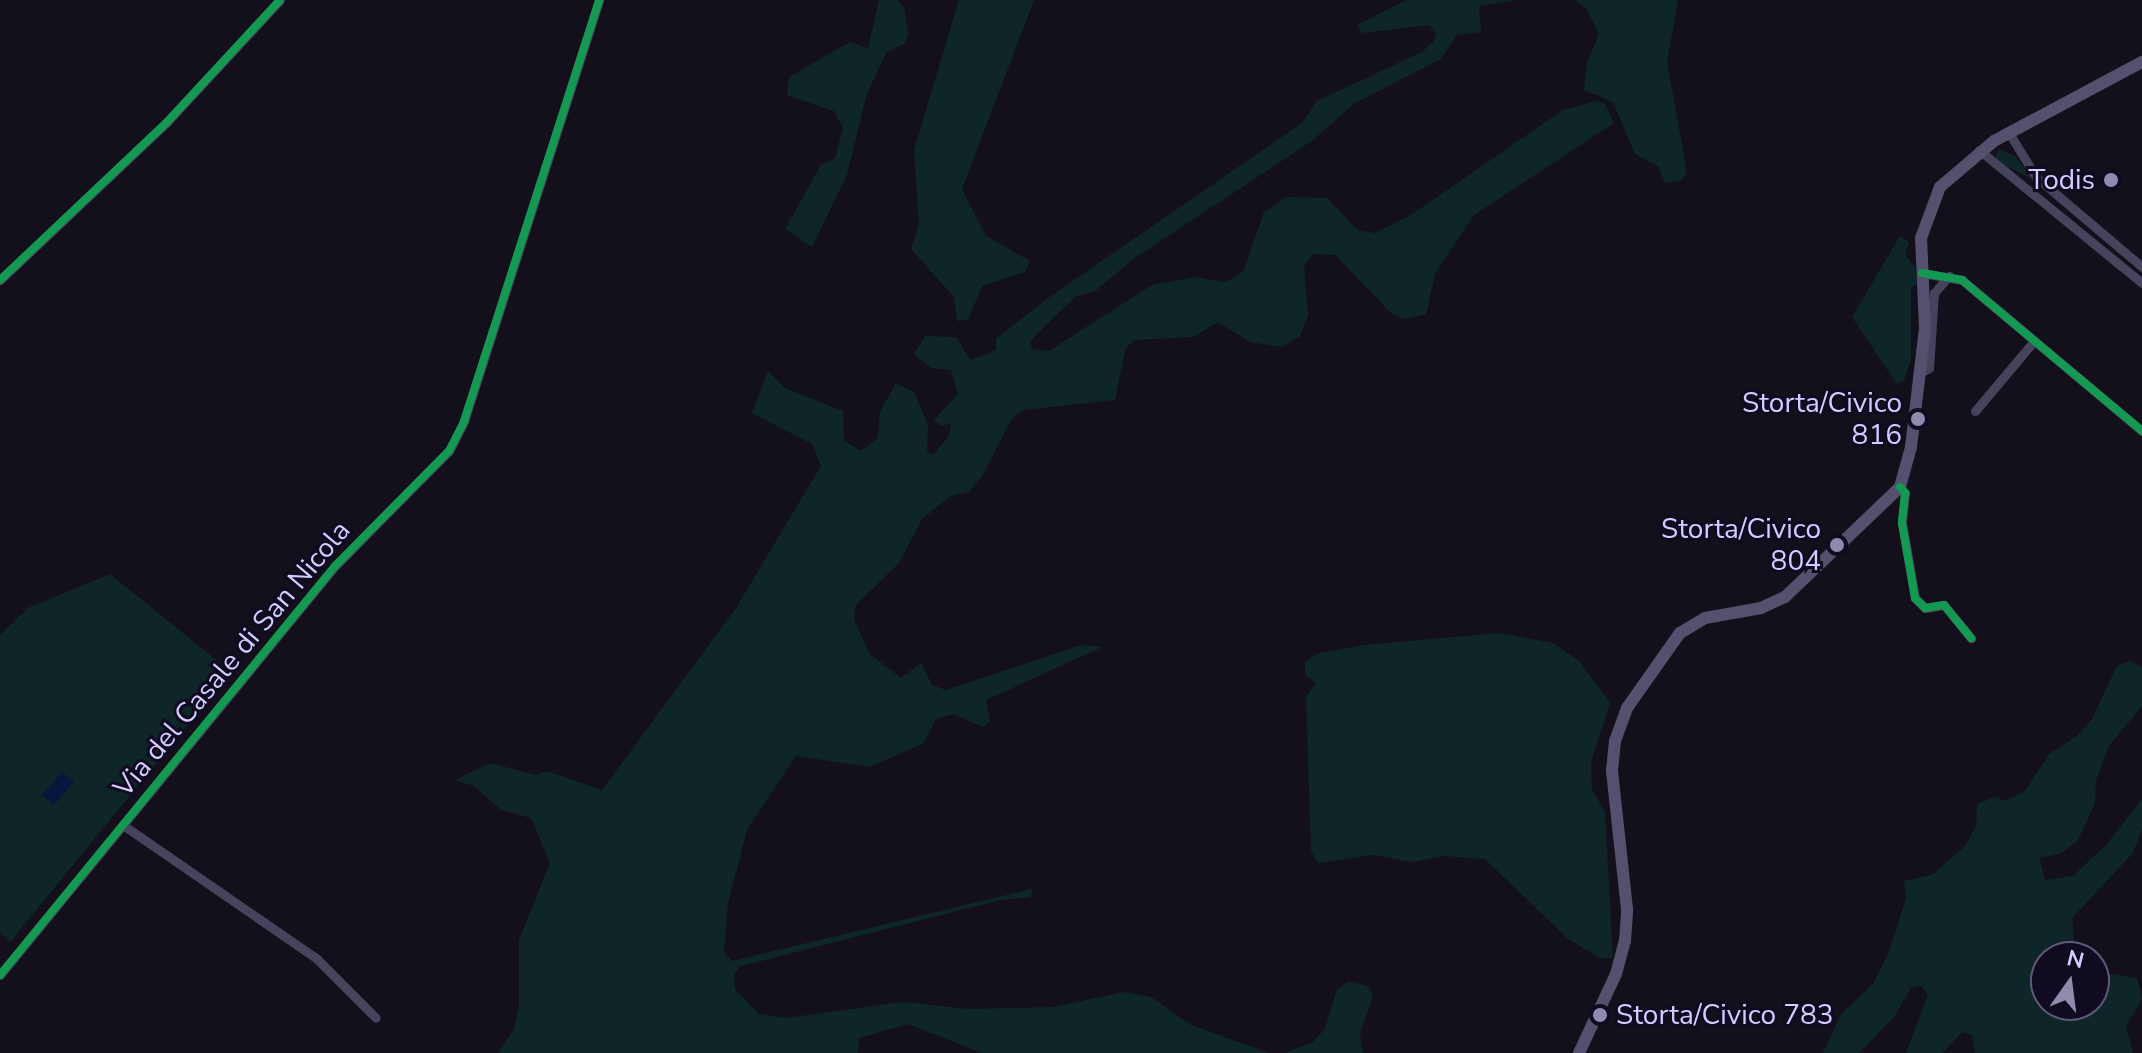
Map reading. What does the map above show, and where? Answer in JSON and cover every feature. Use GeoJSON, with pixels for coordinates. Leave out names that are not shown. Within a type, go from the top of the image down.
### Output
{"type":"FeatureCollection","features":[{"type":"Feature","properties":{"kind":"main road"},"geometry":{"type":"LineString","coordinates":[[1579,1053],[1616,974],[1625,941],[1627,909],[1612,770],[1615,741],[1627,708],[1680,633],[1705,618],[1761,608],[1785,597],[1900,487],[1925,328],[1921,238],[1932,199],[1953,171],[1979,150],[2142,62]]}},
{"type":"Feature","properties":{"kind":"street"},"geometry":{"type":"LineString","coordinates":[[0,280],[167,122],[280,0]]}},
{"type":"Feature","properties":{"kind":"street","name":"Via del Casale di San Nicola"},"geometry":{"type":"LineString","coordinates":[[0,975],[343,556],[449,451],[464,421],[599,0]]}},
{"type":"Feature","properties":{"kind":"street"},"geometry":{"type":"LineString","coordinates":[[2009,133],[2036,177],[2142,267]]}},
{"type":"Feature","properties":{"kind":"street"},"geometry":{"type":"LineString","coordinates":[[1979,150],[2142,283]]}},
{"type":"Feature","properties":{"kind":"street"},"geometry":{"type":"LineString","coordinates":[[1922,273],[1962,280],[2142,431]]}},
{"type":"Feature","properties":{"kind":"street"},"geometry":{"type":"LineString","coordinates":[[1920,373],[1929,368],[1934,293],[1949,276]]}},
{"type":"Feature","properties":{"kind":"street"},"geometry":{"type":"LineString","coordinates":[[1975,411],[2034,341]]}},
{"type":"Feature","properties":{"kind":"street"},"geometry":{"type":"LineString","coordinates":[[1900,487],[1905,493],[1902,523],[1908,577],[1915,598],[1925,608],[1944,605],[1971,638]]}},
{"type":"Feature","properties":{"kind":"street"},"geometry":{"type":"LineString","coordinates":[[123,825],[317,959],[376,1018]]}},
{"type":"Feature","properties":{"kind":"green space"},"geometry":{"type":"Polygon","coordinates":[[[879,0],[897,0],[904,7],[908,33],[905,43],[886,53],[866,96],[847,175],[812,247],[785,229],[821,165],[835,158],[843,128],[834,111],[787,95],[789,77],[850,42],[868,48],[879,0]]]}},
{"type":"Feature","properties":{"kind":"green space"},"geometry":{"type":"Polygon","coordinates":[[[959,0],[1034,0],[962,189],[986,236],[1030,261],[1025,272],[982,286],[968,320],[957,321],[954,297],[911,249],[919,224],[914,150],[959,0]]]}},
{"type":"Feature","properties":{"kind":"green space"},"geometry":{"type":"Polygon","coordinates":[[[1406,0],[1518,0],[1479,6],[1481,32],[1457,35],[1441,59],[1355,103],[1313,140],[1132,260],[1094,292],[1076,296],[1030,341],[1032,349],[1049,351],[1152,285],[1197,277],[1223,282],[1234,278],[1244,270],[1264,212],[1286,197],[1327,198],[1358,230],[1375,233],[1411,215],[1563,110],[1596,101],[1605,104],[1614,123],[1474,215],[1435,274],[1426,314],[1404,319],[1391,313],[1335,255],[1313,254],[1304,266],[1308,315],[1300,336],[1282,347],[1250,342],[1218,322],[1193,337],[1133,340],[1125,350],[1115,400],[1024,410],[1012,418],[982,476],[969,492],[951,496],[922,519],[899,563],[856,605],[854,620],[870,654],[901,678],[921,663],[932,685],[946,690],[1081,645],[1102,647],[986,700],[990,721],[983,727],[953,714],[936,719],[924,743],[870,767],[796,756],[747,830],[728,903],[724,952],[732,961],[1032,889],[1031,897],[1000,900],[741,966],[734,974],[735,989],[759,1014],[787,1018],[903,1002],[968,1009],[1054,1007],[1124,992],[1151,997],[1191,1025],[1269,1053],[982,1053],[908,1024],[859,1038],[858,1053],[498,1053],[514,1029],[519,1007],[519,940],[550,863],[531,818],[501,810],[474,786],[455,780],[490,763],[536,775],[547,771],[602,790],[736,608],[821,466],[812,444],[752,413],[768,371],[785,388],[843,411],[844,441],[861,451],[878,438],[880,412],[896,383],[914,392],[928,425],[927,452],[934,455],[949,435],[951,423],[941,426],[934,420],[958,394],[951,370],[931,368],[914,354],[925,336],[956,337],[970,360],[988,354],[996,349],[996,339],[1048,298],[1302,123],[1317,101],[1422,52],[1434,41],[1436,32],[1429,25],[1362,33],[1357,25],[1406,0]]]}},
{"type":"Feature","properties":{"kind":"green space"},"geometry":{"type":"Polygon","coordinates":[[[1575,0],[1678,0],[1667,62],[1685,161],[1686,175],[1680,181],[1665,183],[1659,167],[1635,154],[1613,102],[1584,90],[1587,63],[1599,34],[1586,8],[1575,0]]]}},
{"type":"Feature","properties":{"kind":"green space"},"geometry":{"type":"Polygon","coordinates":[[[2000,149],[2015,156],[2032,179],[1999,163],[1995,155],[2000,149]]]}},
{"type":"Feature","properties":{"kind":"green space"},"geometry":{"type":"Polygon","coordinates":[[[1900,236],[1909,242],[1905,254],[1915,268],[1917,284],[1911,288],[1911,360],[1904,380],[1897,384],[1852,317],[1900,236]]]}},
{"type":"Feature","properties":{"kind":"green space"},"geometry":{"type":"Polygon","coordinates":[[[110,574],[231,672],[10,942],[0,932],[0,635],[28,608],[110,574]]]}},
{"type":"Feature","properties":{"kind":"green space"},"geometry":{"type":"Polygon","coordinates":[[[1498,633],[1553,643],[1579,661],[1610,703],[1591,762],[1592,790],[1605,811],[1613,958],[1599,958],[1567,938],[1485,859],[1445,856],[1412,862],[1373,855],[1318,863],[1311,851],[1306,697],[1316,683],[1305,675],[1305,662],[1319,653],[1364,645],[1498,633]]]}},
{"type":"Feature","properties":{"kind":"green space"},"geometry":{"type":"Polygon","coordinates":[[[2130,661],[2142,667],[2142,706],[2109,746],[2096,780],[2095,803],[2078,840],[2060,854],[2039,858],[2045,880],[2073,876],[2106,845],[2142,799],[2142,828],[2133,853],[2072,918],[2074,941],[2030,941],[2030,1021],[2110,1021],[2110,974],[2137,978],[2142,999],[2126,1026],[2133,1053],[1975,1053],[1972,1035],[1962,1032],[1943,1053],[1906,1053],[1928,995],[1921,986],[1911,988],[1894,1017],[1859,1053],[1823,1053],[1841,1014],[1873,984],[1889,952],[1906,898],[1904,881],[1932,875],[1965,846],[1976,826],[1977,804],[1995,797],[2006,801],[2025,791],[2049,754],[2077,736],[2092,719],[2117,666],[2130,661]]]}},
{"type":"Feature","properties":{"kind":"green space"},"geometry":{"type":"Polygon","coordinates":[[[1348,982],[1369,986],[1373,996],[1360,1033],[1363,1053],[1285,1053],[1313,1042],[1325,1029],[1337,989],[1348,982]]]}},
{"type":"Feature","properties":{"kind":"water"},"geometry":{"type":"Polygon","coordinates":[[[62,772],[74,782],[54,805],[42,795],[62,772]]]}},
{"type":"Feature","properties":{"kind":"cycle path"},"geometry":{"type":"LineString","coordinates":[[0,280],[167,122],[280,0]]}},
{"type":"Feature","properties":{"kind":"cycle path"},"geometry":{"type":"LineString","coordinates":[[0,975],[335,566],[449,451],[464,421],[599,0]]}},
{"type":"Feature","properties":{"kind":"cycle path"},"geometry":{"type":"LineString","coordinates":[[1922,273],[1962,280],[2142,431]]}},
{"type":"Feature","properties":{"kind":"cycle path"},"geometry":{"type":"LineString","coordinates":[[1900,487],[1905,493],[1902,523],[1915,598],[1925,608],[1944,605],[1971,638]]}},
{"type":"Feature","properties":{"kind":"place","name":"Todis"},"geometry":{"type":"Point","coordinates":[2111,180]}},
{"type":"Feature","properties":{"kind":"place","name":"Storta/Civico 816"},"geometry":{"type":"Point","coordinates":[1918,419]}},
{"type":"Feature","properties":{"kind":"place","name":"Storta/Civico 804"},"geometry":{"type":"Point","coordinates":[1837,545]}},
{"type":"Feature","properties":{"kind":"place","name":"Storta/Civico 783"},"geometry":{"type":"Point","coordinates":[1600,1015]}}]}
